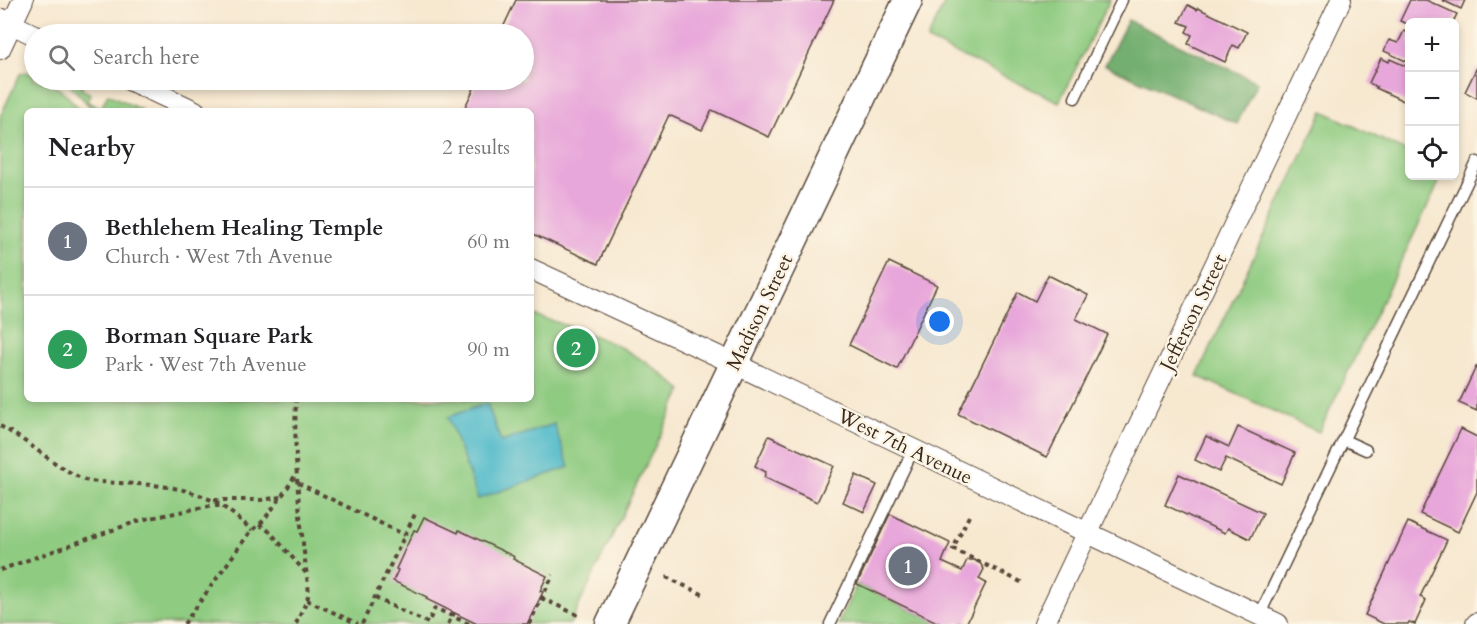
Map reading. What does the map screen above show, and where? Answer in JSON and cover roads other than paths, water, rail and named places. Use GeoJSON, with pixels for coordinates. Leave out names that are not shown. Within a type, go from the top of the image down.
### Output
{"type":"FeatureCollection","features":[{"type":"Feature","properties":{"kind":"street"},"geometry":{"type":"LineString","coordinates":[[0,49],[6,21],[23,0]]}},
{"type":"Feature","properties":{"kind":"street","name":"Madison Street"},"geometry":{"type":"LineString","coordinates":[[610,624],[908,0]]}},
{"type":"Feature","properties":{"kind":"street","name":"Jefferson Street"},"geometry":{"type":"LineString","coordinates":[[1044,624],[1341,0]]}},
{"type":"Feature","properties":{"kind":"street"},"geometry":{"type":"LineString","coordinates":[[6,21],[24,29]]}},
{"type":"Feature","properties":{"kind":"street"},"geometry":{"type":"LineString","coordinates":[[150,90],[189,108]]}},
{"type":"Feature","properties":{"kind":"street","name":"West 7th Avenue"},"geometry":{"type":"LineString","coordinates":[[534,270],[1087,533],[1258,620],[1278,624]]}},
{"type":"Feature","properties":{"kind":"lane"},"geometry":{"type":"LineString","coordinates":[[1075,98],[1122,0]]}},
{"type":"Feature","properties":{"kind":"lane"},"geometry":{"type":"LineString","coordinates":[[1258,620],[1474,174],[1477,162]]}},
{"type":"Feature","properties":{"kind":"lane"},"geometry":{"type":"LineString","coordinates":[[1344,440],[1366,450]]}},
{"type":"Feature","properties":{"kind":"lane"},"geometry":{"type":"LineString","coordinates":[[830,624],[913,450]]}},
{"type":"Feature","properties":{"kind":"water"},"geometry":{"type":"Polygon","coordinates":[[[487,403],[501,442],[554,424],[569,467],[478,499],[448,417],[487,403]]]}},
{"type":"Feature","properties":{"kind":"place","name":"Borman Square Park"},"geometry":{"type":"Point","coordinates":[576,348]}},
{"type":"Feature","properties":{"kind":"place","name":"Bethlehem Healing Temple"},"geometry":{"type":"Point","coordinates":[908,566]}}]}
